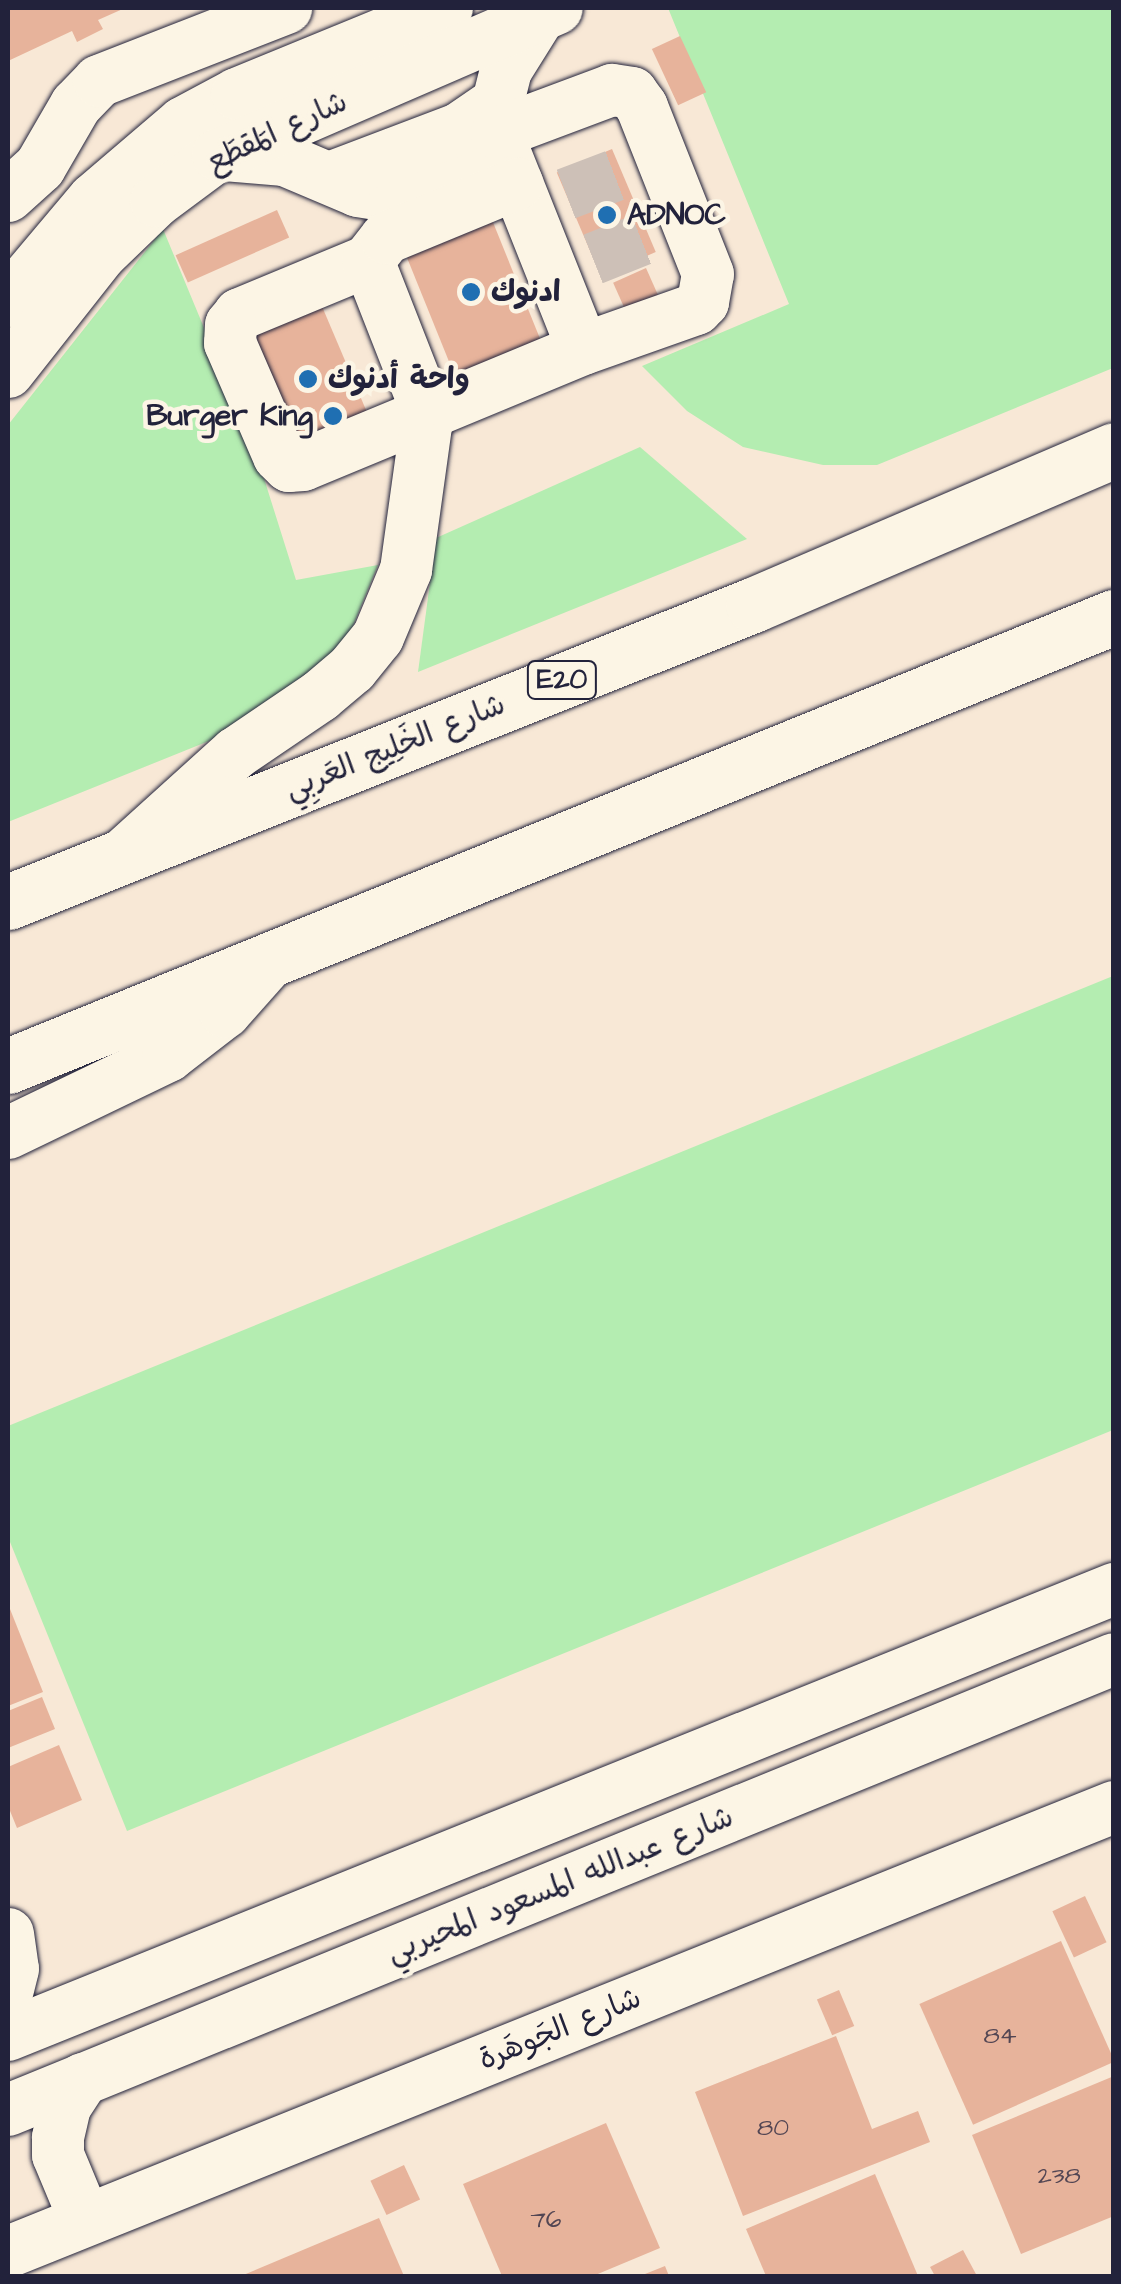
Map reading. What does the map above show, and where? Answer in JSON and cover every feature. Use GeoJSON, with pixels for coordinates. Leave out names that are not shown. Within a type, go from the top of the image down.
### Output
{"type":"FeatureCollection","features":[{"type":"Feature","properties":{"kind":"highway","name":"شارع الخَلِيج العَربِي"},"geometry":{"type":"LineString","coordinates":[[8,902],[753,605],[1114,450]]}},
{"type":"Feature","properties":{"kind":"highway"},"geometry":{"type":"LineString","coordinates":[[8,1066],[1114,617]]}},
{"type":"Feature","properties":{"kind":"street"},"geometry":{"type":"LineString","coordinates":[[8,196],[40,167],[82,97],[99,81],[286,8]]}},
{"type":"Feature","properties":{"kind":"street","name":"شارع المَقطَع"},"geometry":{"type":"LineString","coordinates":[[8,301],[94,198],[183,123],[237,94],[447,8]]}},
{"type":"Feature","properties":{"kind":"street"},"geometry":{"type":"LineString","coordinates":[[549,11],[513,55],[518,162],[573,266],[583,349]]}},
{"type":"Feature","properties":{"kind":"street","name":"شارع المَقطَع"},"geometry":{"type":"LineString","coordinates":[[8,372],[114,240],[156,201],[218,155],[549,11]]}},
{"type":"Feature","properties":{"kind":"street"},"geometry":{"type":"LineString","coordinates":[[622,89],[638,100],[642,165],[668,229],[708,274],[703,302],[696,309],[583,349],[303,465],[289,466],[279,456],[230,343],[231,325],[240,314],[368,261],[386,238],[518,162],[622,89]]}},
{"type":"Feature","properties":{"kind":"street"},"geometry":{"type":"LineString","coordinates":[[218,155],[285,160],[332,177],[459,129],[518,162]]}},
{"type":"Feature","properties":{"kind":"street"},"geometry":{"type":"LineString","coordinates":[[122,855],[236,753],[320,696],[352,669],[378,637],[406,570],[426,413],[368,261]]}},
{"type":"Feature","properties":{"kind":"street"},"geometry":{"type":"LineString","coordinates":[[8,1134],[168,1056],[225,1012],[274,958]]}},
{"type":"Feature","properties":{"kind":"street"},"geometry":{"type":"LineString","coordinates":[[8,2035],[1114,1589]]}},
{"type":"Feature","properties":{"kind":"street","name":"شارع عبدالله المسعود المحيربي"},"geometry":{"type":"LineString","coordinates":[[8,2110],[1114,1660]]}},
{"type":"Feature","properties":{"kind":"street","name":"شارع الجَوهَرة"},"geometry":{"type":"LineString","coordinates":[[8,2252],[1114,1807]]}},
{"type":"Feature","properties":{"kind":"street"},"geometry":{"type":"LineString","coordinates":[[8,1998],[303,1880],[366,1874],[397,1878]]}},
{"type":"Feature","properties":{"kind":"street"},"geometry":{"type":"LineString","coordinates":[[8,1934],[14,1969],[8,1989]]}},
{"type":"Feature","properties":{"kind":"street"},"geometry":{"type":"LineString","coordinates":[[82,2080],[65,2107],[58,2155],[85,2220]]}},
{"type":"Feature","properties":{"kind":"street"},"geometry":{"type":"LineString","coordinates":[[8,2128],[58,2155]]}},
{"type":"Feature","properties":{"kind":"green space"},"geometry":{"type":"Polygon","coordinates":[[[668,8],[1113,8],[1113,368],[877,465],[823,465],[743,447],[687,411],[642,366],[789,304],[668,8]]]}},
{"type":"Feature","properties":{"kind":"green space"},"geometry":{"type":"Polygon","coordinates":[[[163,229],[256,453],[296,580],[378,565],[346,643],[261,720],[8,822],[8,425],[163,229]]]}},
{"type":"Feature","properties":{"kind":"green space"},"geometry":{"type":"Polygon","coordinates":[[[640,447],[747,539],[418,672],[436,538],[640,447]]]}},
{"type":"Feature","properties":{"kind":"green space"},"geometry":{"type":"Polygon","coordinates":[[[1113,976],[1113,1430],[127,1831],[8,1537],[8,1426],[1113,976]]]}},
{"type":"Feature","properties":{"kind":"building"},"geometry":{"type":"Polygon","coordinates":[[[8,8],[125,8],[98,20],[103,29],[77,42],[72,31],[8,61],[8,8]]]}},
{"type":"Feature","properties":{"kind":"building"},"geometry":{"type":"Polygon","coordinates":[[[680,36],[706,92],[678,105],[652,49],[680,36]]]}},
{"type":"Feature","properties":{"kind":"building","name":"ADNOC"},"geometry":{"type":"Polygon","coordinates":[[[612,149],[656,252],[601,276],[557,172],[612,149]]]}},
{"type":"Feature","properties":{"kind":"building","name":"ادنوك"},"geometry":{"type":"Polygon","coordinates":[[[484,200],[544,349],[458,384],[398,235],[484,200]]]}},
{"type":"Feature","properties":{"kind":"building"},"geometry":{"type":"Polygon","coordinates":[[[277,210],[289,237],[188,283],[176,255],[277,210]]]}},
{"type":"Feature","properties":{"kind":"building"},"geometry":{"type":"Polygon","coordinates":[[[646,268],[661,301],[628,316],[613,283],[646,268]]]}},
{"type":"Feature","properties":{"kind":"building","name":"واحة أدنوك"},"geometry":{"type":"Polygon","coordinates":[[[321,304],[371,422],[296,453],[246,336],[321,304]]]}},
{"type":"Feature","properties":{"kind":"building"},"geometry":{"type":"Polygon","coordinates":[[[8,1604],[43,1692],[8,1706],[8,1604]]]}},
{"type":"Feature","properties":{"kind":"building"},"geometry":{"type":"Polygon","coordinates":[[[42,1697],[55,1729],[8,1748],[8,1711],[42,1697]]]}},
{"type":"Feature","properties":{"kind":"building"},"geometry":{"type":"Polygon","coordinates":[[[59,1745],[82,1800],[17,1828],[8,1806],[8,1767],[59,1745]]]}},
{"type":"Feature","properties":{"kind":"building"},"geometry":{"type":"Polygon","coordinates":[[[1085,1896],[1107,1942],[1074,1957],[1052,1911],[1085,1896]]]}},
{"type":"Feature","properties":{"kind":"building"},"geometry":{"type":"Polygon","coordinates":[[[1061,1941],[1114,2062],[973,2125],[919,2004],[1061,1941]]]}},
{"type":"Feature","properties":{"kind":"building"},"geometry":{"type":"Polygon","coordinates":[[[839,1990],[854,2026],[832,2035],[817,1999],[839,1990]]]}},
{"type":"Feature","properties":{"kind":"building"},"geometry":{"type":"Polygon","coordinates":[[[836,2036],[872,2129],[918,2111],[930,2142],[743,2216],[695,2092],[836,2036]]]}},
{"type":"Feature","properties":{"kind":"building"},"geometry":{"type":"Polygon","coordinates":[[[1114,2076],[1114,2216],[1021,2254],[972,2135],[1114,2076]]]}},
{"type":"Feature","properties":{"kind":"building"},"geometry":{"type":"Polygon","coordinates":[[[606,2123],[660,2248],[593,2276],[502,2276],[463,2184],[606,2123]]]}},
{"type":"Feature","properties":{"kind":"building"},"geometry":{"type":"Polygon","coordinates":[[[404,2165],[420,2199],[387,2215],[370,2181],[404,2165]]]}},
{"type":"Feature","properties":{"kind":"building"},"geometry":{"type":"Polygon","coordinates":[[[875,2174],[918,2276],[766,2276],[746,2229],[875,2174]]]}},
{"type":"Feature","properties":{"kind":"building"},"geometry":{"type":"Polygon","coordinates":[[[379,2218],[404,2276],[241,2276],[379,2218]]]}},
{"type":"Feature","properties":{"kind":"building"},"geometry":{"type":"Polygon","coordinates":[[[963,2250],[977,2276],[935,2276],[930,2267],[963,2250]]]}},
{"type":"Feature","properties":{"kind":"building"},"geometry":{"type":"Polygon","coordinates":[[[665,2266],[669,2276],[640,2276],[665,2266]]]}},
{"type":"Feature","properties":{"kind":"tunnel"},"geometry":{"type":"LineString","coordinates":[[566,194],[621,173]]}},
{"type":"Feature","properties":{"kind":"tunnel"},"geometry":{"type":"LineString","coordinates":[[593,259],[648,237]]}},
{"type":"Feature","properties":{"kind":"place","name":"ADNOC"},"geometry":{"type":"Point","coordinates":[607,215]}},
{"type":"Feature","properties":{"kind":"place","name":"ادنوك"},"geometry":{"type":"Point","coordinates":[471,292]}},
{"type":"Feature","properties":{"kind":"place","name":"واحة أدنوك"},"geometry":{"type":"Point","coordinates":[308,379]}},
{"type":"Feature","properties":{"kind":"place","name":"Burger King"},"geometry":{"type":"Point","coordinates":[333,416]}}]}
